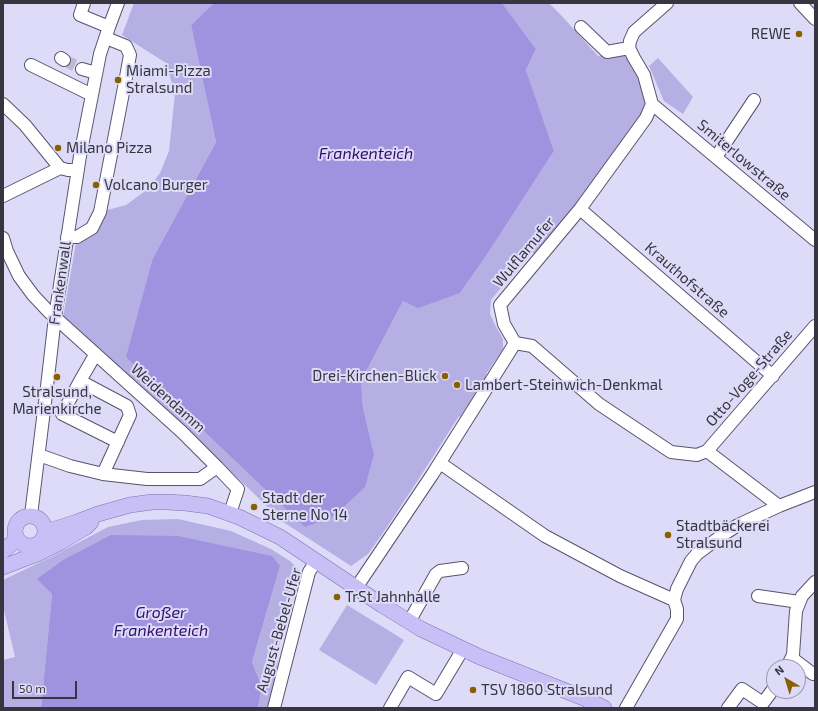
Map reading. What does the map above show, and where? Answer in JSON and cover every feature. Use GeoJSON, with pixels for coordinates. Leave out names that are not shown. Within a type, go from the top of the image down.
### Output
{"type":"FeatureCollection","features":[{"type":"Feature","properties":{"kind":"main road"},"geometry":{"type":"LineString","coordinates":[[46,532],[98,514],[130,505],[166,502],[208,506],[230,513],[280,537],[382,605],[421,629],[498,665],[604,708]]}},
{"type":"Feature","properties":{"kind":"main road"},"geometry":{"type":"LineString","coordinates":[[3,567],[37,554],[61,542],[86,527],[98,514]]}},
{"type":"Feature","properties":{"kind":"main road"},"geometry":{"type":"LineString","coordinates":[[31,515],[36,516],[43,522],[46,532],[41,542],[37,545],[26,546],[18,539],[15,530],[18,521],[31,515]]}},
{"type":"Feature","properties":{"kind":"main road"},"geometry":{"type":"LineString","coordinates":[[3,551],[18,539]]}},
{"type":"Feature","properties":{"kind":"street"},"geometry":{"type":"LineString","coordinates":[[67,237],[77,237],[92,228],[100,212],[130,54],[126,46],[80,15],[84,3]]}},
{"type":"Feature","properties":{"kind":"street","name":"Frankenwall"},"geometry":{"type":"LineString","coordinates":[[31,515],[54,318],[78,170],[96,73],[96,52],[107,33],[118,3]]}},
{"type":"Feature","properties":{"kind":"street"},"geometry":{"type":"LineString","coordinates":[[652,104],[644,74],[629,48],[630,41],[634,32],[667,3]]}},
{"type":"Feature","properties":{"kind":"street"},"geometry":{"type":"LineString","coordinates":[[800,3],[815,19]]}},
{"type":"Feature","properties":{"kind":"street"},"geometry":{"type":"LineString","coordinates":[[581,27],[607,52],[629,48]]}},
{"type":"Feature","properties":{"kind":"street"},"geometry":{"type":"LineString","coordinates":[[31,65],[92,95]]}},
{"type":"Feature","properties":{"kind":"street"},"geometry":{"type":"LineString","coordinates":[[82,69],[96,73]]}},
{"type":"Feature","properties":{"kind":"street"},"geometry":{"type":"LineString","coordinates":[[716,157],[754,100]]}},
{"type":"Feature","properties":{"kind":"street"},"geometry":{"type":"LineString","coordinates":[[3,104],[25,126],[60,168],[78,170]]}},
{"type":"Feature","properties":{"kind":"street","name":"Smiterlowstraße"},"geometry":{"type":"LineString","coordinates":[[652,104],[815,240]]}},
{"type":"Feature","properties":{"kind":"street","name":"Wulflamufer"},"geometry":{"type":"LineString","coordinates":[[515,343],[504,324],[500,305],[580,209],[646,118],[652,104]]}},
{"type":"Feature","properties":{"kind":"street"},"geometry":{"type":"LineString","coordinates":[[3,196],[60,168]]}},
{"type":"Feature","properties":{"kind":"street","name":"Krauthofstraße"},"geometry":{"type":"LineString","coordinates":[[580,209],[773,376]]}},
{"type":"Feature","properties":{"kind":"street","name":"Weidendamm"},"geometry":{"type":"LineString","coordinates":[[3,238],[5,253],[19,276],[33,295],[54,318],[182,432],[238,489],[230,513]]}},
{"type":"Feature","properties":{"kind":"street","name":"Otto-Voge-Straße"},"geometry":{"type":"LineString","coordinates":[[707,451],[815,326]]}},
{"type":"Feature","properties":{"kind":"street"},"geometry":{"type":"LineString","coordinates":[[356,588],[440,463],[515,343],[532,346],[599,404],[671,452],[698,455],[707,451],[779,506]]}},
{"type":"Feature","properties":{"kind":"street"},"geometry":{"type":"LineString","coordinates":[[95,355],[62,414],[118,442]]}},
{"type":"Feature","properties":{"kind":"street"},"geometry":{"type":"LineString","coordinates":[[80,381],[127,406],[130,415],[103,474]]}},
{"type":"Feature","properties":{"kind":"street"},"geometry":{"type":"LineString","coordinates":[[39,455],[70,466],[103,474],[147,480],[200,479],[217,467]]}},
{"type":"Feature","properties":{"kind":"street"},"geometry":{"type":"LineString","coordinates":[[440,463],[545,536],[620,576],[674,600]]}},
{"type":"Feature","properties":{"kind":"street"},"geometry":{"type":"LineString","coordinates":[[626,708],[677,619],[677,609],[674,600],[677,589],[691,561],[697,554],[738,525],[779,506],[815,493]]}},
{"type":"Feature","properties":{"kind":"street","name":"August-Bebel-Ufer"},"geometry":{"type":"LineString","coordinates":[[274,708],[309,572],[316,561]]}},
{"type":"Feature","properties":{"kind":"street"},"geometry":{"type":"LineString","coordinates":[[410,622],[436,574],[440,571],[462,568]]}},
{"type":"Feature","properties":{"kind":"street"},"geometry":{"type":"LineString","coordinates":[[791,659],[793,655],[796,611],[802,596],[815,582]]}},
{"type":"Feature","properties":{"kind":"street"},"geometry":{"type":"LineString","coordinates":[[758,596],[799,602]]}},
{"type":"Feature","properties":{"kind":"street"},"geometry":{"type":"LineString","coordinates":[[390,708],[408,676],[436,694],[463,649]]}},
{"type":"Feature","properties":{"kind":"street"},"geometry":{"type":"LineString","coordinates":[[806,670],[813,674]]}},
{"type":"Feature","properties":{"kind":"street"},"geometry":{"type":"LineString","coordinates":[[728,708],[742,688],[763,703],[766,699]]}},
{"type":"Feature","properties":{"kind":"shaded area"},"geometry":{"type":"Polygon","coordinates":[[[134,3],[214,3],[191,25],[216,142],[153,258],[374,454],[363,408],[361,381],[403,301],[460,293],[486,256],[554,151],[526,70],[536,49],[502,3],[549,3],[598,56],[627,51],[647,99],[643,118],[537,256],[531,251],[491,300],[490,314],[503,339],[503,349],[387,527],[368,554],[351,566],[283,522],[244,484],[63,318],[77,237],[100,212],[126,205],[148,189],[160,173],[169,151],[175,93],[166,63],[122,35],[134,3]]]}},
{"type":"Feature","properties":{"kind":"shaded area"},"geometry":{"type":"Polygon","coordinates":[[[658,58],[693,97],[683,114],[664,101],[649,66],[658,58]]]}},
{"type":"Feature","properties":{"kind":"shaded area"},"geometry":{"type":"Polygon","coordinates":[[[178,519],[231,531],[271,549],[290,561],[300,571],[280,639],[273,708],[258,708],[262,687],[252,662],[280,566],[38,579],[52,594],[41,708],[3,708],[3,660],[15,657],[3,606],[3,580],[108,527],[142,520],[178,519]]]}},
{"type":"Feature","properties":{"kind":"shaded area"},"geometry":{"type":"Polygon","coordinates":[[[347,605],[404,640],[376,685],[319,650],[347,605]]]}},
{"type":"Feature","properties":{"kind":"water","name":"Frankenteich"},"geometry":{"type":"Polygon","coordinates":[[[214,3],[502,3],[536,49],[526,70],[554,151],[486,256],[460,293],[418,308],[403,301],[361,381],[363,408],[374,454],[365,487],[334,516],[305,527],[126,357],[153,258],[216,142],[191,25],[214,3]]]}},
{"type":"Feature","properties":{"kind":"water","name":"Großer Frankenteich"},"geometry":{"type":"Polygon","coordinates":[[[111,535],[178,536],[272,556],[280,566],[252,662],[262,687],[258,708],[41,708],[52,594],[37,579],[63,560],[111,535]]]}},
{"type":"Feature","properties":{"kind":"tunnel"},"geometry":{"type":"LineString","coordinates":[[64,60],[82,69]]}},
{"type":"Feature","properties":{"kind":"place","name":"REWE"},"geometry":{"type":"Point","coordinates":[799,34]}},
{"type":"Feature","properties":{"kind":"place","name":"Miami-Pizza Stralsund"},"geometry":{"type":"Point","coordinates":[118,80]}},
{"type":"Feature","properties":{"kind":"place","name":"Milano Pizza"},"geometry":{"type":"Point","coordinates":[58,148]}},
{"type":"Feature","properties":{"kind":"place","name":"Volcano Burger"},"geometry":{"type":"Point","coordinates":[96,185]}},
{"type":"Feature","properties":{"kind":"place","name":"Drei-Kirchen-Blick"},"geometry":{"type":"Point","coordinates":[445,376]}},
{"type":"Feature","properties":{"kind":"place","name":"Stralsund, Marienkirche"},"geometry":{"type":"Point","coordinates":[57,377]}},
{"type":"Feature","properties":{"kind":"place","name":"Lambert-Steinwich-Denkmal"},"geometry":{"type":"Point","coordinates":[457,385]}},
{"type":"Feature","properties":{"kind":"place","name":"Stadt der Sterne No 14"},"geometry":{"type":"Point","coordinates":[254,507]}},
{"type":"Feature","properties":{"kind":"place","name":"Stadtbäckerei Stralsund"},"geometry":{"type":"Point","coordinates":[668,535]}},
{"type":"Feature","properties":{"kind":"place","name":"TrSt Jahnhalle"},"geometry":{"type":"Point","coordinates":[337,597]}},
{"type":"Feature","properties":{"kind":"place","name":"TSV 1860 Stralsund"},"geometry":{"type":"Point","coordinates":[473,690]}}]}
